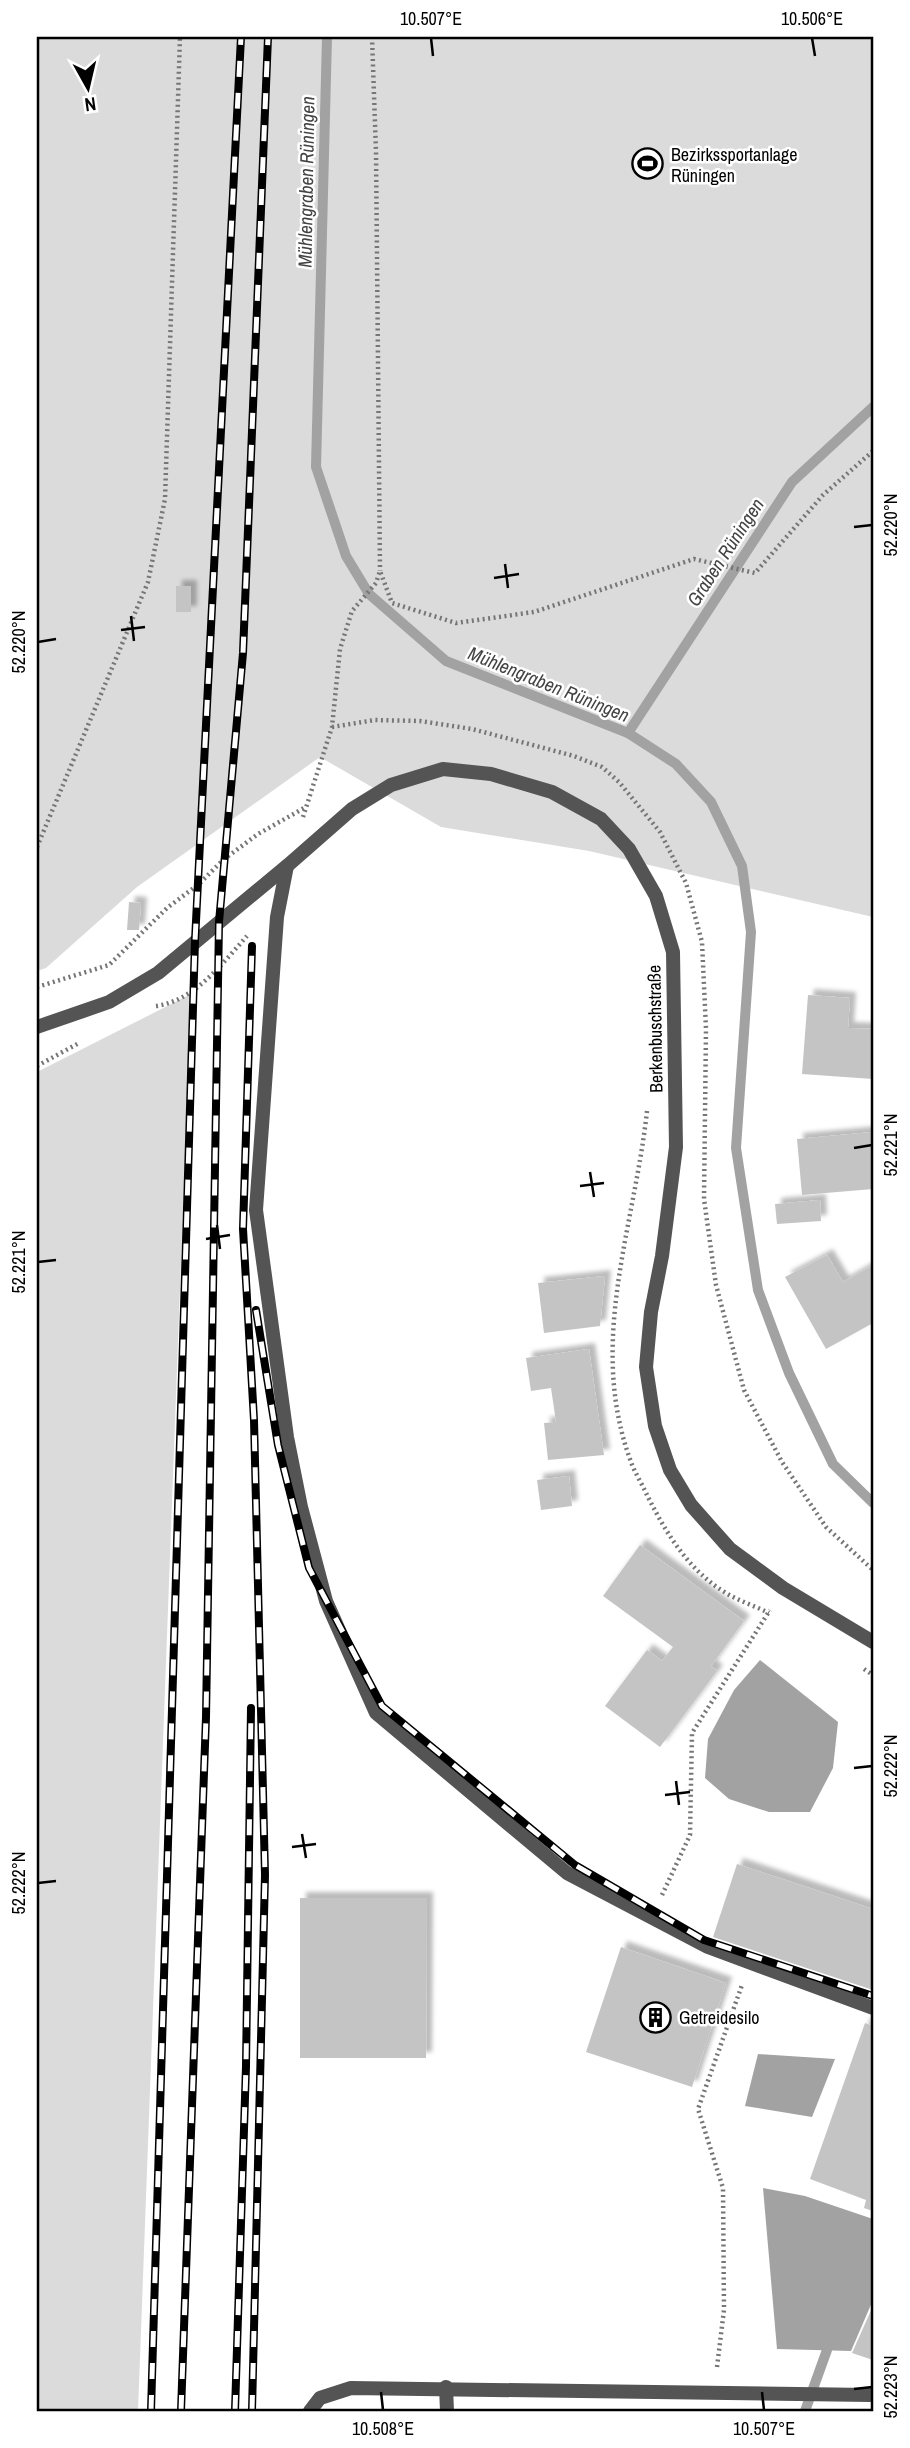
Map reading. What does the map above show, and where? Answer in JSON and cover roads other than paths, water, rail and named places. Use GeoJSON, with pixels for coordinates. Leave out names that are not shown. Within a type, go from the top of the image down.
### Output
{"type":"FeatureCollection","features":[{"type":"Feature","properties":{"kind":"street","name":"Berkenbuschstraße"},"geometry":{"type":"LineString","coordinates":[[37,1027],[109,1002],[158,972],[352,809],[391,785],[443,769],[491,774],[552,792],[601,819],[629,849],[656,896],[673,952],[676,1147],[662,1256],[651,1312],[646,1367],[655,1426],[670,1470],[691,1505],[730,1549],[783,1588],[873,1642]]}},
{"type":"Feature","properties":{"kind":"street"},"geometry":{"type":"LineString","coordinates":[[287,866],[277,917],[256,1210],[287,1437],[301,1507],[326,1601],[376,1713],[567,1873],[708,1947],[873,2008]]}},
{"type":"Feature","properties":{"kind":"street"},"geometry":{"type":"LineString","coordinates":[[310,2411],[320,2398],[351,2388],[870,2395]]}},
{"type":"Feature","properties":{"kind":"street"},"geometry":{"type":"LineString","coordinates":[[446,2388],[447,2411]]}},
{"type":"Feature","properties":{"kind":"waterway","name":"Mühlengraben Rüningen"},"geometry":{"type":"LineString","coordinates":[[327,37],[316,467],[346,556],[369,594],[446,661],[628,733],[676,764],[711,802],[742,866],[751,932],[736,1148],[758,1290],[789,1373],[833,1464],[873,1503]]}},
{"type":"Feature","properties":{"kind":"waterway","name":"Graben Rüningen"},"geometry":{"type":"LineString","coordinates":[[628,733],[792,482],[873,407]]}},
{"type":"Feature","properties":{"kind":"waterway","name":"Mühlengraben Rüningen"},"geometry":{"type":"LineString","coordinates":[[805,2411],[827,2350],[824,2337]]}},
{"type":"Feature","properties":{"kind":"railway"},"geometry":{"type":"LineString","coordinates":[[151,2411],[195,941],[241,37]]}},
{"type":"Feature","properties":{"kind":"railway"},"geometry":{"type":"LineString","coordinates":[[181,2411],[206,1717],[219,922],[243,653],[268,37]]}},
{"type":"Feature","properties":{"kind":"railway"},"geometry":{"type":"LineString","coordinates":[[252,946],[243,1229],[254,1420],[265,1875],[252,2411]]}},
{"type":"Feature","properties":{"kind":"railway"},"geometry":{"type":"LineString","coordinates":[[256,1310],[278,1445],[309,1568],[382,1706],[575,1865],[704,1940],[873,1996]]}},
{"type":"Feature","properties":{"kind":"railway"},"geometry":{"type":"LineString","coordinates":[[235,2411],[246,2066],[251,1708]]}},
{"type":"Feature","properties":{"kind":"place","name":"Bezirkssportanlage Rüningen"},"geometry":{"type":"Point","coordinates":[648,164]}},
{"type":"Feature","properties":{"kind":"place","name":"Getreidesilo"},"geometry":{"type":"Point","coordinates":[656,2017]}}]}
